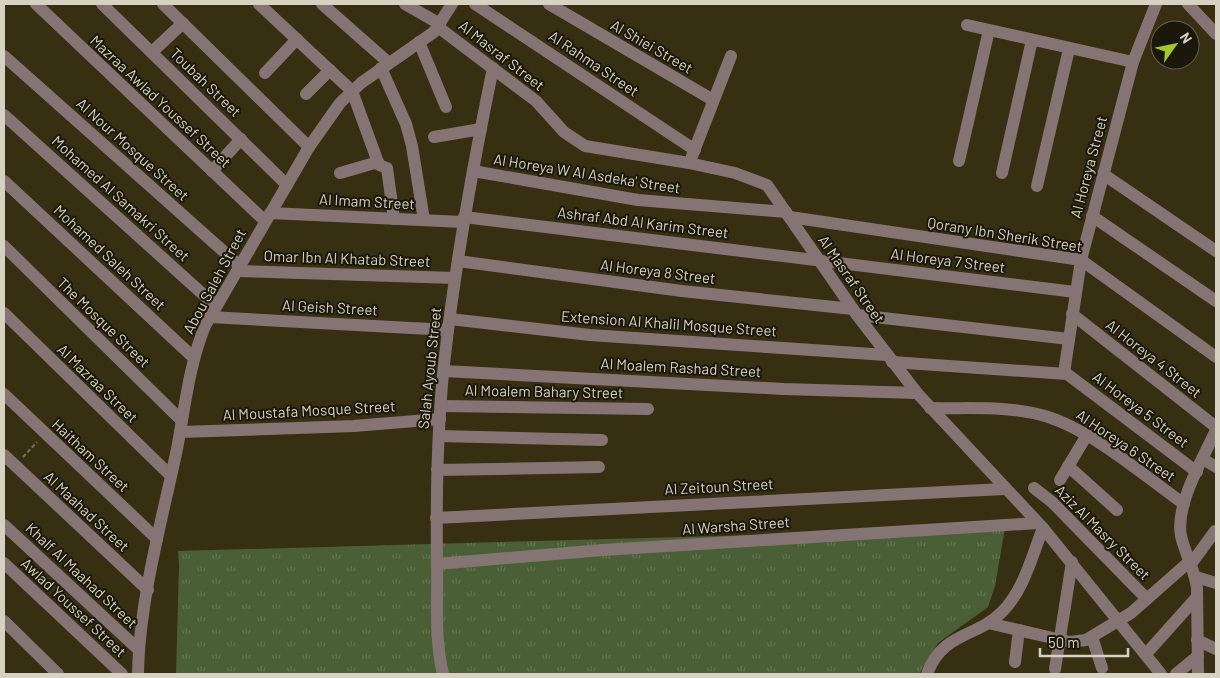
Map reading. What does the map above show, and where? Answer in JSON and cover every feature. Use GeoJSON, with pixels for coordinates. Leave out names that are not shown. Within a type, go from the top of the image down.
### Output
{"type":"FeatureCollection","features":[{"type":"Feature","properties":{"kind":"street","name":"Mazraa Awlad Youssef Street"},"geometry":{"type":"LineString","coordinates":[[36,4],[212,171],[268,217]]}},
{"type":"Feature","properties":{"kind":"street","name":"Toubah Street"},"geometry":{"type":"LineString","coordinates":[[102,4],[287,185]]}},
{"type":"Feature","properties":{"kind":"street"},"geometry":{"type":"LineString","coordinates":[[163,4],[309,148]]}},
{"type":"Feature","properties":{"kind":"street"},"geometry":{"type":"LineString","coordinates":[[259,4],[352,91],[378,162],[380,166],[387,168],[394,219]]}},
{"type":"Feature","properties":{"kind":"street"},"geometry":{"type":"LineString","coordinates":[[322,4],[385,66],[412,146],[424,220]]}},
{"type":"Feature","properties":{"kind":"street","name":"Al Masraf Street"},"geometry":{"type":"LineString","coordinates":[[405,4],[439,25],[536,101],[574,140],[585,146],[689,164],[761,181],[773,191],[818,260],[917,394],[1072,562],[1162,674]]}},
{"type":"Feature","properties":{"kind":"street","name":"Abou Saleh Street"},"geometry":{"type":"LineString","coordinates":[[138,674],[138,649],[157,539],[194,358],[213,311],[309,148],[352,91],[420,42],[439,25],[452,4]]}},
{"type":"Feature","properties":{"kind":"street","name":"Al Rahma Street"},"geometry":{"type":"LineString","coordinates":[[475,4],[695,150]]}},
{"type":"Feature","properties":{"kind":"street","name":"Al Shiei Street"},"geometry":{"type":"LineString","coordinates":[[549,4],[713,100]]}},
{"type":"Feature","properties":{"kind":"street","name":"Al Horeya Street"},"geometry":{"type":"LineString","coordinates":[[1064,373],[1081,260],[1133,62],[1156,4]]}},
{"type":"Feature","properties":{"kind":"street"},"geometry":{"type":"LineString","coordinates":[[1188,4],[1216,34]]}},
{"type":"Feature","properties":{"kind":"street"},"geometry":{"type":"LineString","coordinates":[[152,52],[183,23]]}},
{"type":"Feature","properties":{"kind":"street"},"geometry":{"type":"LineString","coordinates":[[967,25],[1133,62]]}},
{"type":"Feature","properties":{"kind":"street"},"geometry":{"type":"LineString","coordinates":[[960,161],[989,30]]}},
{"type":"Feature","properties":{"kind":"street"},"geometry":{"type":"LineString","coordinates":[[264,73],[297,39]]}},
{"type":"Feature","properties":{"kind":"street"},"geometry":{"type":"LineString","coordinates":[[1002,173],[1032,40]]}},
{"type":"Feature","properties":{"kind":"street"},"geometry":{"type":"LineString","coordinates":[[420,42],[446,106]]}},
{"type":"Feature","properties":{"kind":"street"},"geometry":{"type":"LineString","coordinates":[[1037,186],[1069,49]]}},
{"type":"Feature","properties":{"kind":"street","name":"Al Nour Mosque Street"},"geometry":{"type":"LineString","coordinates":[[4,56],[239,268]]}},
{"type":"Feature","properties":{"kind":"street"},"geometry":{"type":"LineString","coordinates":[[689,164],[731,56]]}},
{"type":"Feature","properties":{"kind":"street","name":"Salah Ayoub Street"},"geometry":{"type":"LineString","coordinates":[[443,674],[436,632],[436,518],[440,412],[449,325],[464,220],[493,68]]}},
{"type":"Feature","properties":{"kind":"street"},"geometry":{"type":"LineString","coordinates":[[306,94],[330,70]]}},
{"type":"Feature","properties":{"kind":"street","name":"Mohamed Al Samakri Street"},"geometry":{"type":"LineString","coordinates":[[4,115],[213,311]]}},
{"type":"Feature","properties":{"kind":"street"},"geometry":{"type":"LineString","coordinates":[[434,137],[481,129]]}},
{"type":"Feature","properties":{"kind":"street"},"geometry":{"type":"LineString","coordinates":[[212,171],[241,139]]}},
{"type":"Feature","properties":{"kind":"street"},"geometry":{"type":"LineString","coordinates":[[340,173],[378,162]]}},
{"type":"Feature","properties":{"kind":"street","name":"Al Horeya W Al Asdeka' Street"},"geometry":{"type":"LineString","coordinates":[[473,171],[638,200],[788,214]]}},
{"type":"Feature","properties":{"kind":"street"},"geometry":{"type":"LineString","coordinates":[[1103,174],[1216,252]]}},
{"type":"Feature","properties":{"kind":"street","name":"Mohamed Saleh Street"},"geometry":{"type":"LineString","coordinates":[[4,181],[194,358]]}},
{"type":"Feature","properties":{"kind":"street","name":"Qorany Ibn Sherik Street"},"geometry":{"type":"LineString","coordinates":[[788,214],[1081,260],[1216,357]]}},
{"type":"Feature","properties":{"kind":"street"},"geometry":{"type":"LineString","coordinates":[[1092,216],[1216,301]]}},
{"type":"Feature","properties":{"kind":"street","name":"Al Imam Street"},"geometry":{"type":"LineString","coordinates":[[268,217],[464,220]]}},
{"type":"Feature","properties":{"kind":"street","name":"Ashraf Abd Al Karim Street"},"geometry":{"type":"LineString","coordinates":[[464,220],[818,260]]}},
{"type":"Feature","properties":{"kind":"street","name":"The Mosque Street"},"geometry":{"type":"LineString","coordinates":[[4,246],[181,427]]}},
{"type":"Feature","properties":{"kind":"street","name":"Al Horeya 7 Street"},"geometry":{"type":"LineString","coordinates":[[818,260],[1075,292]]}},
{"type":"Feature","properties":{"kind":"street","name":"Al Horeya 8 Street"},"geometry":{"type":"LineString","coordinates":[[458,261],[1069,339]]}},
{"type":"Feature","properties":{"kind":"street","name":"Omar Ibn Al Khatab Street"},"geometry":{"type":"LineString","coordinates":[[239,268],[456,278]]}},
{"type":"Feature","properties":{"kind":"street","name":"Al Geish Street"},"geometry":{"type":"LineString","coordinates":[[213,311],[449,325]]}},
{"type":"Feature","properties":{"kind":"street","name":"Al Mazraa Street"},"geometry":{"type":"LineString","coordinates":[[4,313],[171,476]]}},
{"type":"Feature","properties":{"kind":"street","name":"Al Horeya 4 Street"},"geometry":{"type":"LineString","coordinates":[[1072,314],[1216,428]]}},
{"type":"Feature","properties":{"kind":"street","name":"Extension Al Khalil Mosque Street"},"geometry":{"type":"LineString","coordinates":[[449,325],[1064,373]]}},
{"type":"Feature","properties":{"kind":"street","name":"Al Moalem Rashad Street"},"geometry":{"type":"LineString","coordinates":[[444,371],[917,394]]}},
{"type":"Feature","properties":{"kind":"street","name":"Al Horeya 5 Street"},"geometry":{"type":"LineString","coordinates":[[1064,373],[1197,472]]}},
{"type":"Feature","properties":{"kind":"street","name":"Haitham Street"},"geometry":{"type":"LineString","coordinates":[[4,394],[157,539]]}},
{"type":"Feature","properties":{"kind":"street","name":"Al Horeya 6 Street"},"geometry":{"type":"LineString","coordinates":[[930,408],[1016,410],[1043,415],[1065,423],[1088,435],[1184,504]]}},
{"type":"Feature","properties":{"kind":"street","name":"Al Moalem Bahary Street"},"geometry":{"type":"LineString","coordinates":[[440,412],[648,409]]}},
{"type":"Feature","properties":{"kind":"street","name":"Al Moustafa Mosque Street"},"geometry":{"type":"LineString","coordinates":[[181,427],[325,427],[440,412]]}},
{"type":"Feature","properties":{"kind":"street"},"geometry":{"type":"LineString","coordinates":[[1198,674],[1196,577],[1180,528],[1184,504],[1216,428]]}},
{"type":"Feature","properties":{"kind":"street"},"geometry":{"type":"LineString","coordinates":[[1060,480],[1088,435]]}},
{"type":"Feature","properties":{"kind":"street"},"geometry":{"type":"LineString","coordinates":[[439,436],[602,440]]}},
{"type":"Feature","properties":{"kind":"street","name":"Al Maahad Street"},"geometry":{"type":"LineString","coordinates":[[4,455],[148,590]]}},
{"type":"Feature","properties":{"kind":"street"},"geometry":{"type":"LineString","coordinates":[[1203,459],[1216,467]]}},
{"type":"Feature","properties":{"kind":"street"},"geometry":{"type":"LineString","coordinates":[[1068,466],[1117,510]]}},
{"type":"Feature","properties":{"kind":"street"},"geometry":{"type":"LineString","coordinates":[[438,470],[598,467]]}},
{"type":"Feature","properties":{"kind":"street","name":"Aziz Al Masry Street"},"geometry":{"type":"LineString","coordinates":[[1034,488],[1048,498],[1147,599]]}},
{"type":"Feature","properties":{"kind":"street","name":"Al Zeitoun Street"},"geometry":{"type":"LineString","coordinates":[[436,518],[1004,489]]}},
{"type":"Feature","properties":{"kind":"street","name":"Khalf Al Maahad Street"},"geometry":{"type":"LineString","coordinates":[[4,525],[138,649]]}},
{"type":"Feature","properties":{"kind":"street"},"geometry":{"type":"LineString","coordinates":[[927,674],[937,655],[950,641],[988,623],[1002,612],[1013,598],[1040,526]]}},
{"type":"Feature","properties":{"kind":"street","name":"Al Warsha Street"},"geometry":{"type":"LineString","coordinates":[[437,564],[603,550],[1040,526]]}},
{"type":"Feature","properties":{"kind":"street"},"geometry":{"type":"LineString","coordinates":[[988,623],[1074,642],[1092,637],[1118,621],[1147,599],[1190,562],[1215,531]]}},
{"type":"Feature","properties":{"kind":"street"},"geometry":{"type":"LineString","coordinates":[[1055,669],[1072,562]]}},
{"type":"Feature","properties":{"kind":"street","name":"Awlad Youssef Street"},"geometry":{"type":"LineString","coordinates":[[4,563],[122,674]]}},
{"type":"Feature","properties":{"kind":"street"},"geometry":{"type":"LineString","coordinates":[[1196,577],[1216,583]]}},
{"type":"Feature","properties":{"kind":"street"},"geometry":{"type":"LineString","coordinates":[[1146,654],[1197,598]]}},
{"type":"Feature","properties":{"kind":"street"},"geometry":{"type":"LineString","coordinates":[[4,621],[58,674]]}},
{"type":"Feature","properties":{"kind":"street"},"geometry":{"type":"LineString","coordinates":[[1015,662],[1019,630]]}},
{"type":"Feature","properties":{"kind":"street"},"geometry":{"type":"LineString","coordinates":[[1092,637],[1102,668]]}},
{"type":"Feature","properties":{"kind":"street"},"geometry":{"type":"LineString","coordinates":[[1198,640],[1216,649]]}},
{"type":"Feature","properties":{"kind":"street"},"geometry":{"type":"LineString","coordinates":[[1176,674],[1198,656]]}},
{"type":"Feature","properties":{"kind":"path"},"geometry":{"type":"LineString","coordinates":[[15,465],[45,434]]}},
{"type":"Feature","properties":{"kind":"green space"},"geometry":{"type":"Polygon","coordinates":[[[1005,528],[995,586],[988,607],[938,643],[919,674],[176,674],[178,551],[1005,528]]]}}]}
